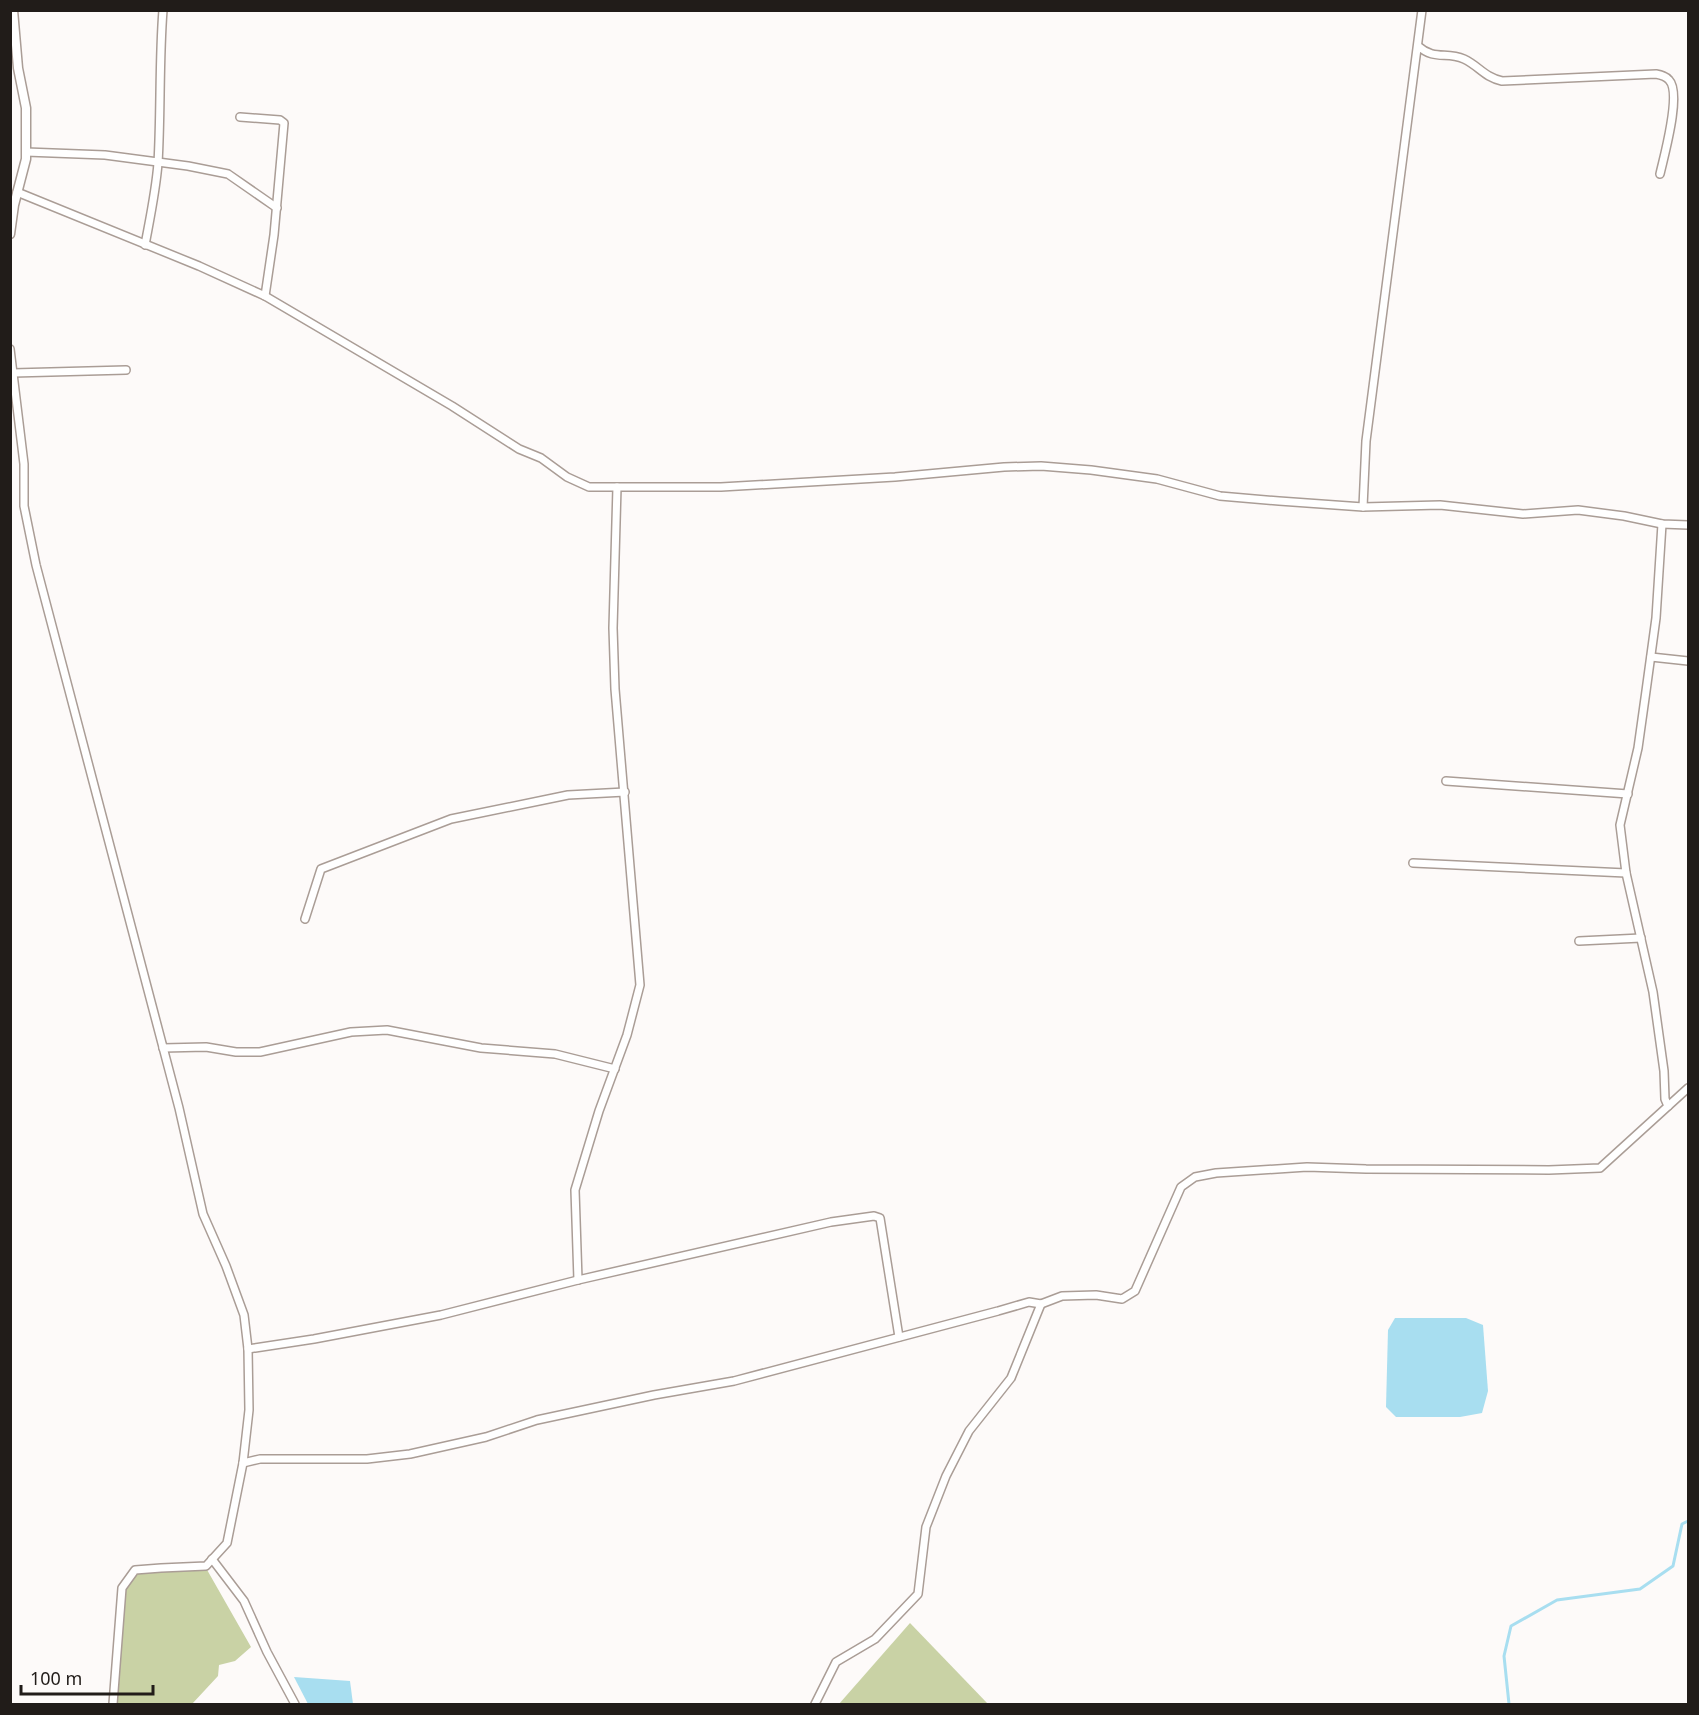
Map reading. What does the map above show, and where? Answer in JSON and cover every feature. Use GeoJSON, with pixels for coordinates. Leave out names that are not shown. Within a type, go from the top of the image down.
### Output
{"type":"FeatureCollection","features":[{"type":"Feature","properties":{"kind":"street"},"geometry":{"type":"LineString","coordinates":[[10,234],[26,159],[26,108],[18,68],[13,10]]}},
{"type":"Feature","properties":{"kind":"street"},"geometry":{"type":"LineString","coordinates":[[146,245],[158,163],[163,10]]}},
{"type":"Feature","properties":{"kind":"street"},"geometry":{"type":"LineString","coordinates":[[1363,507],[1366,441],[1422,10]]}},
{"type":"Feature","properties":{"kind":"street"},"geometry":{"type":"LineString","coordinates":[[1418,46],[1425,52],[1436,56],[1463,59],[1491,79],[1502,81],[1656,74],[1668,78],[1672,83],[1674,106],[1660,174]]}},
{"type":"Feature","properties":{"kind":"street"},"geometry":{"type":"LineString","coordinates":[[240,117],[280,120],[284,123],[277,208],[265,297]]}},
{"type":"Feature","properties":{"kind":"street"},"geometry":{"type":"LineString","coordinates":[[26,152],[105,155],[228,174],[277,208]]}},
{"type":"Feature","properties":{"kind":"street"},"geometry":{"type":"LineString","coordinates":[[18,192],[199,266],[265,297],[452,406],[519,448],[541,458],[567,477],[589,486],[721,487],[1041,466],[1157,479],[1220,496],[1363,507],[1440,506],[1523,514],[1578,510],[1662,524],[1689,525]]}},
{"type":"Feature","properties":{"kind":"street"},"geometry":{"type":"LineString","coordinates":[[10,349],[24,464],[24,506],[36,565],[163,1048],[203,1214],[244,1315],[248,1349],[249,1410],[243,1463],[227,1543],[206,1566],[135,1570],[122,1588],[113,1704]]}},
{"type":"Feature","properties":{"kind":"street"},"geometry":{"type":"LineString","coordinates":[[13,373],[126,370]]}},
{"type":"Feature","properties":{"kind":"street"},"geometry":{"type":"LineString","coordinates":[[578,1280],[575,1190],[599,1111],[627,1035],[640,985],[615,689],[613,628],[617,487]]}},
{"type":"Feature","properties":{"kind":"street"},"geometry":{"type":"LineString","coordinates":[[1662,524],[1651,657],[1638,748],[1620,825],[1626,873],[1653,992],[1664,1071],[1665,1099],[1668,1107]]}},
{"type":"Feature","properties":{"kind":"street"},"geometry":{"type":"LineString","coordinates":[[1651,657],[1689,661]]}},
{"type":"Feature","properties":{"kind":"street"},"geometry":{"type":"LineString","coordinates":[[1446,781],[1628,794]]}},
{"type":"Feature","properties":{"kind":"street"},"geometry":{"type":"LineString","coordinates":[[305,918],[321,869],[451,819],[568,795],[625,792]]}},
{"type":"Feature","properties":{"kind":"street"},"geometry":{"type":"LineString","coordinates":[[1413,863],[1626,873]]}},
{"type":"Feature","properties":{"kind":"street"},"geometry":{"type":"LineString","coordinates":[[1579,941],[1641,938]]}},
{"type":"Feature","properties":{"kind":"street"},"geometry":{"type":"LineString","coordinates":[[163,1048],[206,1047],[236,1053],[260,1052],[351,1032],[387,1030],[456,1044],[555,1054],[615,1069]]}},
{"type":"Feature","properties":{"kind":"street"},"geometry":{"type":"LineString","coordinates":[[243,1463],[260,1459],[368,1458],[410,1454],[486,1437],[537,1420],[654,1395],[734,1381],[1029,1302],[1041,1304],[1062,1296],[1096,1295],[1122,1299],[1135,1291],[1181,1188],[1195,1177],[1216,1173],[1307,1167],[1537,1170],[1600,1168],[1689,1088]]}},
{"type":"Feature","properties":{"kind":"street"},"geometry":{"type":"LineString","coordinates":[[248,1349],[441,1315],[578,1280],[831,1222],[873,1216],[880,1218],[899,1337]]}},
{"type":"Feature","properties":{"kind":"street"},"geometry":{"type":"LineString","coordinates":[[815,1704],[836,1662],[875,1639],[918,1594],[926,1527],[946,1476],[969,1431],[1011,1377],[1041,1304]]}},
{"type":"Feature","properties":{"kind":"street"},"geometry":{"type":"LineString","coordinates":[[212,1559],[244,1601],[267,1652],[295,1704]]}},
{"type":"Feature","properties":{"kind":"green space"},"geometry":{"type":"Polygon","coordinates":[[[206,1568],[251,1647],[235,1661],[219,1665],[218,1676],[192,1704],[113,1704],[122,1588],[135,1570],[206,1568]]]}},
{"type":"Feature","properties":{"kind":"green space"},"geometry":{"type":"Polygon","coordinates":[[[910,1623],[988,1704],[839,1704],[910,1623]]]}},
{"type":"Feature","properties":{"kind":"water"},"geometry":{"type":"Polygon","coordinates":[[[1395,1318],[1466,1318],[1483,1325],[1488,1391],[1482,1413],[1460,1417],[1396,1417],[1386,1407],[1388,1330],[1395,1318]]]}},
{"type":"Feature","properties":{"kind":"water"},"geometry":{"type":"Polygon","coordinates":[[[294,1677],[350,1681],[353,1704],[308,1704],[294,1677]]]}},
{"type":"Feature","properties":{"kind":"waterway"},"geometry":{"type":"LineString","coordinates":[[1509,1704],[1504,1656],[1511,1626],[1557,1600],[1640,1589],[1673,1566],[1682,1524],[1688,1521]]}}]}
